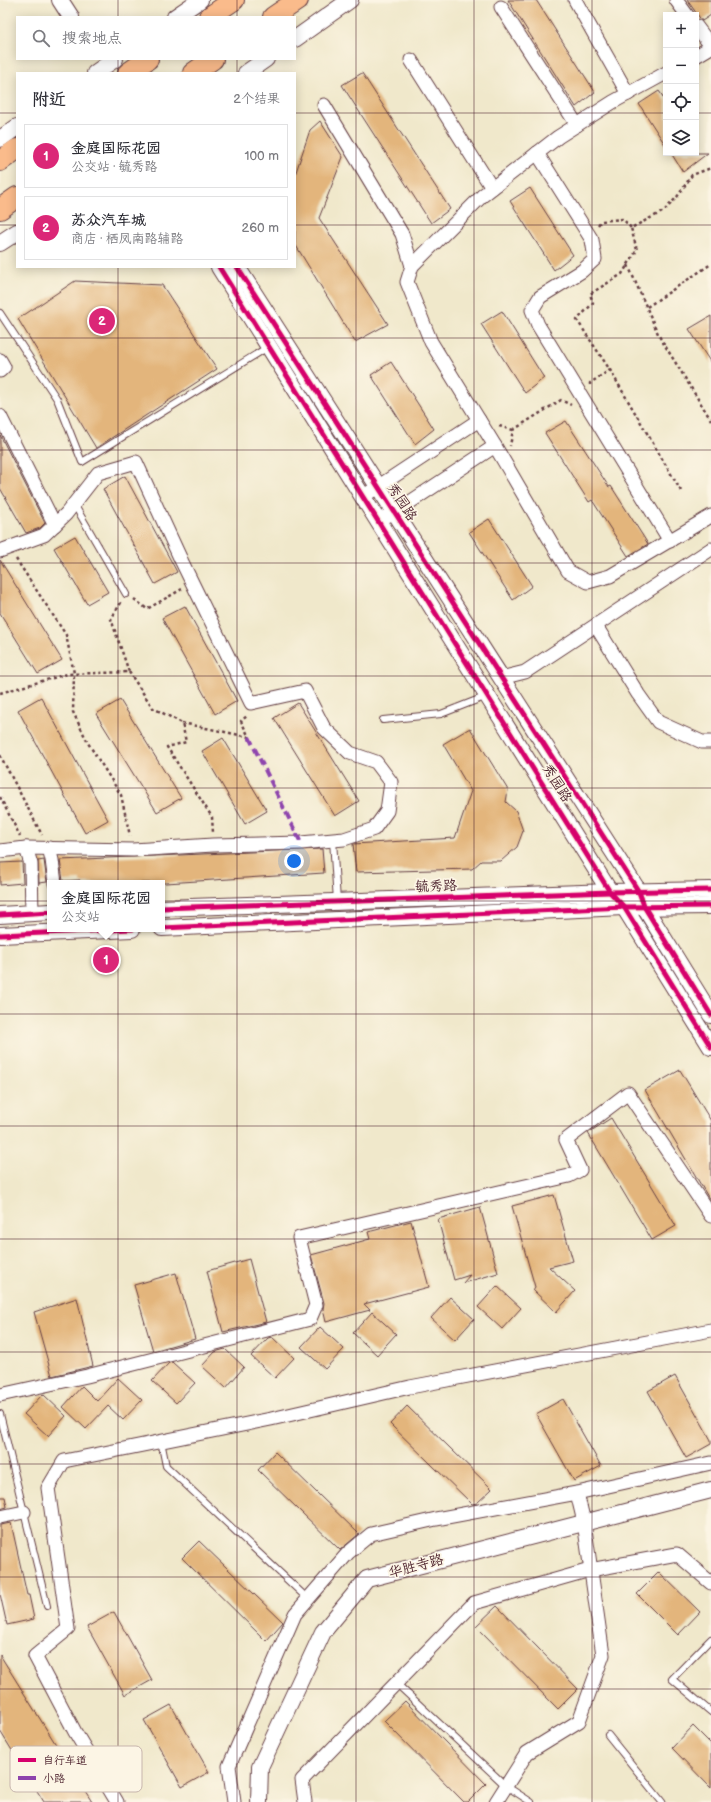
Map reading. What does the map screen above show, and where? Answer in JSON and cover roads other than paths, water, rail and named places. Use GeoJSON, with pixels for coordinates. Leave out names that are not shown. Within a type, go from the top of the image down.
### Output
{"type":"FeatureCollection","features":[{"type":"Feature","properties":{"kind":"main road"},"geometry":{"type":"LineString","coordinates":[[210,16],[234,0]]}},
{"type":"Feature","properties":{"kind":"main road"},"geometry":{"type":"LineString","coordinates":[[274,16],[298,0]]}},
{"type":"Feature","properties":{"kind":"main road"},"geometry":{"type":"LineString","coordinates":[[129,72],[147,60]]}},
{"type":"Feature","properties":{"kind":"main road"},"geometry":{"type":"LineString","coordinates":[[194,72],[212,60]]}},
{"type":"Feature","properties":{"kind":"main road"},"geometry":{"type":"LineString","coordinates":[[0,161],[16,150]]}},
{"type":"Feature","properties":{"kind":"main road"},"geometry":{"type":"LineString","coordinates":[[0,209],[16,198]]}},
{"type":"Feature","properties":{"kind":"street"},"geometry":{"type":"LineString","coordinates":[[60,0],[70,16]]}},
{"type":"Feature","properties":{"kind":"street"},"geometry":{"type":"LineString","coordinates":[[176,16],[200,0]]}},
{"type":"Feature","properties":{"kind":"street"},"geometry":{"type":"LineString","coordinates":[[296,37],[350,0]]}},
{"type":"Feature","properties":{"kind":"street"},"geometry":{"type":"LineString","coordinates":[[575,0],[628,94]]}},
{"type":"Feature","properties":{"kind":"street"},"geometry":{"type":"LineString","coordinates":[[676,0],[686,12]]}},
{"type":"Feature","properties":{"kind":"street"},"geometry":{"type":"LineString","coordinates":[[501,7],[577,125]]}},
{"type":"Feature","properties":{"kind":"street"},"geometry":{"type":"LineString","coordinates":[[699,30],[711,47],[699,54]]}},
{"type":"Feature","properties":{"kind":"street"},"geometry":{"type":"LineString","coordinates":[[97,67],[113,60]]}},
{"type":"Feature","properties":{"kind":"street"},"geometry":{"type":"LineString","coordinates":[[247,72],[265,60]]}},
{"type":"Feature","properties":{"kind":"street"},"geometry":{"type":"LineString","coordinates":[[411,60],[492,188]]}},
{"type":"Feature","properties":{"kind":"street"},"geometry":{"type":"LineString","coordinates":[[663,75],[577,125],[537,153],[492,188],[412,266],[407,282],[431,342],[495,446],[568,572],[588,582],[610,576],[711,516]]}},
{"type":"Feature","properties":{"kind":"street"},"geometry":{"type":"LineString","coordinates":[[324,106],[402,234],[412,266]]}},
{"type":"Feature","properties":{"kind":"street"},"geometry":{"type":"LineString","coordinates":[[0,139],[16,128]]}},
{"type":"Feature","properties":{"kind":"street"},"geometry":{"type":"LineString","coordinates":[[537,153],[590,235],[595,259],[582,271],[540,297],[532,310],[538,325],[670,541]]}},
{"type":"Feature","properties":{"kind":"street"},"geometry":{"type":"LineString","coordinates":[[0,243],[16,233]]}},
{"type":"Feature","properties":{"kind":"street","name":"秀园路"},"geometry":{"type":"LineString","coordinates":[[220,268],[364,496],[610,892],[624,907],[711,1047]]}},
{"type":"Feature","properties":{"kind":"street","name":"秀园路"},"geometry":{"type":"LineString","coordinates":[[238,268],[639,892],[645,908],[711,1014]]}},
{"type":"Feature","properties":{"kind":"street"},"geometry":{"type":"LineString","coordinates":[[0,360],[4,367],[0,371]]}},
{"type":"Feature","properties":{"kind":"street"},"geometry":{"type":"LineString","coordinates":[[0,416],[55,525]]}},
{"type":"Feature","properties":{"kind":"street"},"geometry":{"type":"LineString","coordinates":[[364,496],[479,420]]}},
{"type":"Feature","properties":{"kind":"street"},"geometry":{"type":"LineString","coordinates":[[379,520],[395,512],[495,446]]}},
{"type":"Feature","properties":{"kind":"street"},"geometry":{"type":"LineString","coordinates":[[0,850],[49,848],[133,850],[213,845],[301,844],[344,839],[374,829],[387,811],[391,782],[376,762],[350,753],[324,728],[305,691],[251,703],[192,583],[136,462],[98,473],[74,504],[44,535],[4,549]]}},
{"type":"Feature","properties":{"kind":"street"},"geometry":{"type":"LineString","coordinates":[[501,678],[525,672],[711,549]]}},
{"type":"Feature","properties":{"kind":"street"},"geometry":{"type":"LineString","coordinates":[[596,626],[638,694],[658,722],[702,742],[711,742]]}},
{"type":"Feature","properties":{"kind":"street"},"geometry":{"type":"LineString","coordinates":[[26,848],[31,864],[32,914]]}},
{"type":"Feature","properties":{"kind":"street"},"geometry":{"type":"LineString","coordinates":[[49,848],[55,880]]}},
{"type":"Feature","properties":{"kind":"street","name":"毓秀路"},"geometry":{"type":"LineString","coordinates":[[165,908],[610,892],[711,890]]}},
{"type":"Feature","properties":{"kind":"street","name":"毓秀路"},"geometry":{"type":"LineString","coordinates":[[165,928],[624,907],[645,908],[711,906]]}},
{"type":"Feature","properties":{"kind":"street"},"geometry":{"type":"LineString","coordinates":[[0,915],[47,912]]}},
{"type":"Feature","properties":{"kind":"street"},"geometry":{"type":"LineString","coordinates":[[0,935],[66,932]]}},
{"type":"Feature","properties":{"kind":"street"},"geometry":{"type":"LineString","coordinates":[[0,1395],[87,1376],[310,1319],[316,1305],[299,1238],[569,1176],[580,1170],[566,1140],[628,1093],[711,1216]]}},
{"type":"Feature","properties":{"kind":"street"},"geometry":{"type":"LineString","coordinates":[[83,1746],[35,1656],[68,1629],[48,1488],[64,1461],[271,1419],[410,1387],[711,1330]]}},
{"type":"Feature","properties":{"kind":"street"},"geometry":{"type":"LineString","coordinates":[[234,1802],[229,1766],[295,1614],[348,1553],[371,1534],[436,1519],[577,1493],[711,1463]]}},
{"type":"Feature","properties":{"kind":"street","name":"华胜寺路"},"geometry":{"type":"LineString","coordinates":[[259,1802],[260,1767],[323,1632],[367,1579],[711,1490]]}},
{"type":"Feature","properties":{"kind":"street"},"geometry":{"type":"LineString","coordinates":[[496,1802],[527,1753],[580,1721],[603,1655],[584,1522],[577,1493]]}},
{"type":"Feature","properties":{"kind":"street"},"geometry":{"type":"LineString","coordinates":[[0,1517],[24,1512]]}},
{"type":"Feature","properties":{"kind":"street"},"geometry":{"type":"LineString","coordinates":[[305,1802],[302,1780],[474,1603],[590,1570],[677,1554],[711,1584]]}},
{"type":"Feature","properties":{"kind":"street"},"geometry":{"type":"LineString","coordinates":[[110,1792],[116,1802]]}},
{"type":"Feature","properties":{"kind":"lane"},"geometry":{"type":"LineString","coordinates":[[0,312],[57,399],[82,462],[270,346]]}},
{"type":"Feature","properties":{"kind":"lane"},"geometry":{"type":"LineString","coordinates":[[74,504],[126,594]]}},
{"type":"Feature","properties":{"kind":"lane"},"geometry":{"type":"LineString","coordinates":[[383,720],[441,714],[488,696]]}},
{"type":"Feature","properties":{"kind":"lane"},"geometry":{"type":"LineString","coordinates":[[333,840],[337,902]]}},
{"type":"Feature","properties":{"kind":"lane"},"geometry":{"type":"LineString","coordinates":[[0,1414],[47,1606]]}},
{"type":"Feature","properties":{"kind":"lane"},"geometry":{"type":"LineString","coordinates":[[161,1441],[166,1466],[308,1599]]}},
{"type":"Feature","properties":{"kind":"lane"},"geometry":{"type":"LineString","coordinates":[[711,1639],[672,1679],[711,1712]]}},
{"type":"Feature","properties":{"kind":"lane"},"geometry":{"type":"LineString","coordinates":[[396,1683],[506,1786],[531,1802]]}},
{"type":"Feature","properties":{"kind":"lane"},"geometry":{"type":"LineString","coordinates":[[608,1735],[662,1802]]}},
{"type":"Feature","properties":{"kind":"place","name":"苏众汽车城"},"geometry":{"type":"Point","coordinates":[102,321]}},
{"type":"Feature","properties":{"kind":"place","name":"金庭国际花园"},"geometry":{"type":"Point","coordinates":[106,960]}}]}
